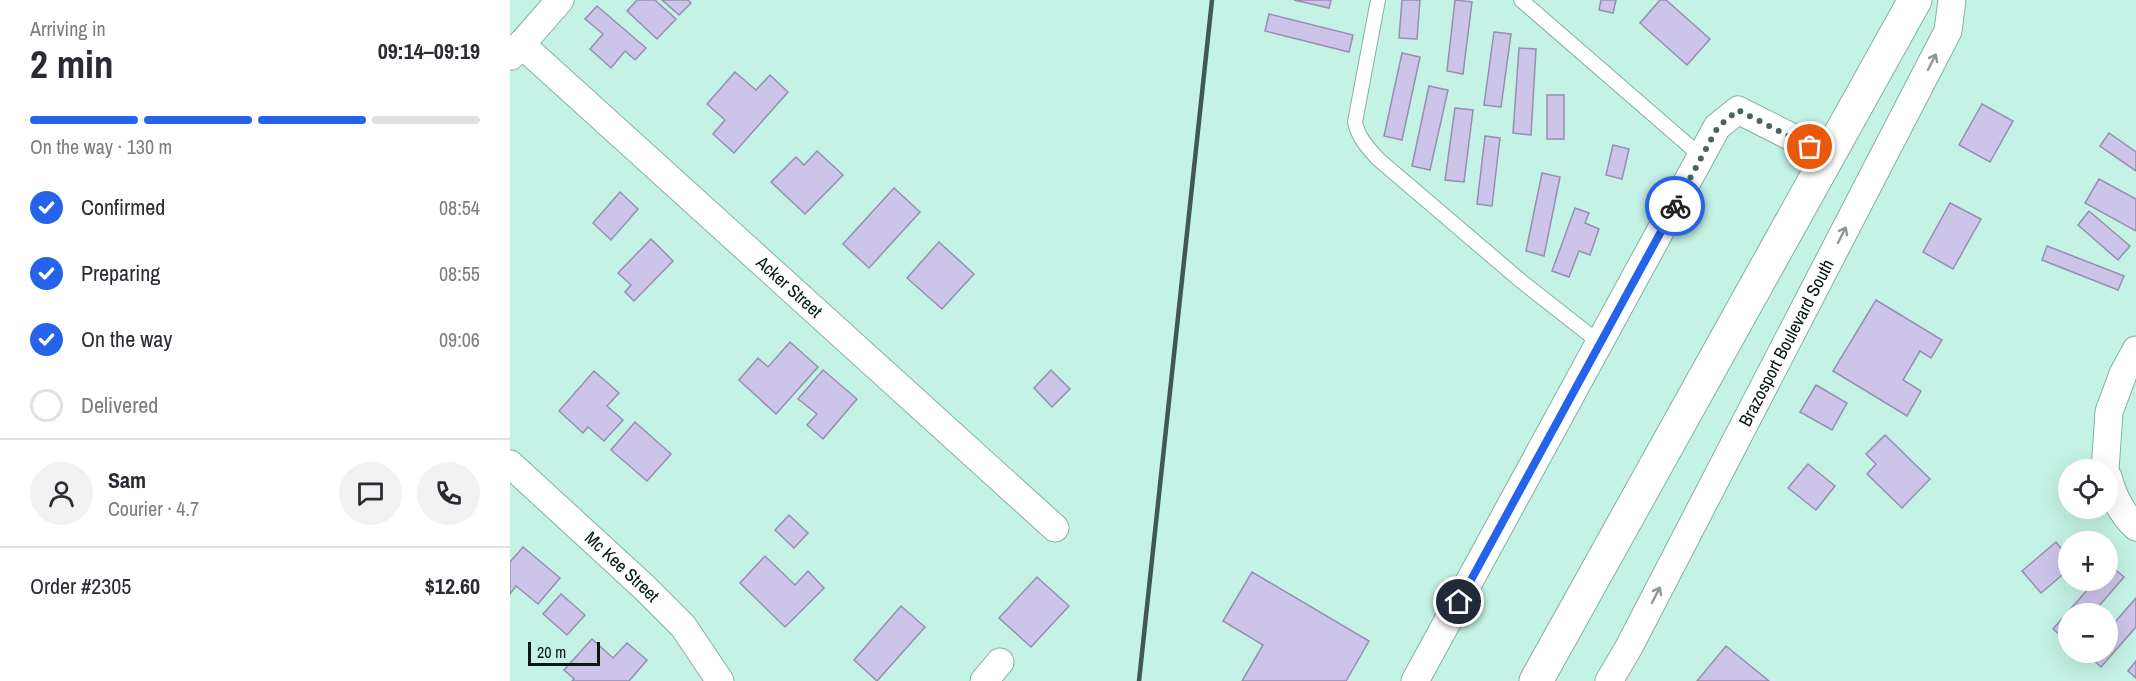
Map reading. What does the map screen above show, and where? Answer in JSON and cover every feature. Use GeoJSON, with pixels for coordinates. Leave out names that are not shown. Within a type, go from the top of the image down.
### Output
{"type":"FeatureCollection","features":[{"type":"Feature","properties":{"kind":"main road"},"geometry":{"type":"LineString","coordinates":[[1536,681],[1915,0]]}},
{"type":"Feature","properties":{"kind":"street"},"geometry":{"type":"LineString","coordinates":[[516,50],[560,0]]}},
{"type":"Feature","properties":{"kind":"street","name":"Brazosport Boulevard South"},"geometry":{"type":"LineString","coordinates":[[1609,681],[1629,647],[1948,31],[1952,0]]}},
{"type":"Feature","properties":{"kind":"street","name":"Acker Street"},"geometry":{"type":"LineString","coordinates":[[516,50],[1055,528]]}},
{"type":"Feature","properties":{"kind":"street"},"geometry":{"type":"LineString","coordinates":[[1415,681],[1718,127],[1738,110],[1828,156]]}},
{"type":"Feature","properties":{"kind":"street"},"geometry":{"type":"LineString","coordinates":[[2106,459],[2109,412],[2123,374],[2136,351]]}},
{"type":"Feature","properties":{"kind":"street","name":"Mc Kee Street"},"geometry":{"type":"LineString","coordinates":[[510,464],[683,626],[720,681]]}},
{"type":"Feature","properties":{"kind":"street"},"geometry":{"type":"LineString","coordinates":[[2118,503],[2128,520],[2136,527]]}},
{"type":"Feature","properties":{"kind":"lane"},"geometry":{"type":"LineString","coordinates":[[1378,0],[1355,122],[1357,132],[1378,159],[1521,281],[1600,343]]}},
{"type":"Feature","properties":{"kind":"lane"},"geometry":{"type":"LineString","coordinates":[[1521,0],[1702,157]]}},
{"type":"Feature","properties":{"kind":"building"},"geometry":{"type":"Polygon","coordinates":[[[637,0],[655,0],[676,19],[657,39],[627,11],[637,0]]]}},
{"type":"Feature","properties":{"kind":"building"},"geometry":{"type":"Polygon","coordinates":[[[662,0],[688,0],[691,3],[679,15],[662,0]]]}},
{"type":"Feature","properties":{"kind":"building"},"geometry":{"type":"Polygon","coordinates":[[[1294,0],[1331,0],[1329,8],[1294,0]]]}},
{"type":"Feature","properties":{"kind":"building"},"geometry":{"type":"Polygon","coordinates":[[[1402,0],[1420,0],[1417,39],[1399,38],[1402,0]]]}},
{"type":"Feature","properties":{"kind":"building"},"geometry":{"type":"Polygon","coordinates":[[[1455,0],[1472,2],[1463,74],[1447,71],[1455,0]]]}},
{"type":"Feature","properties":{"kind":"building"},"geometry":{"type":"Polygon","coordinates":[[[1601,0],[1616,0],[1613,13],[1599,10],[1601,0]]]}},
{"type":"Feature","properties":{"kind":"building"},"geometry":{"type":"Polygon","coordinates":[[[1660,0],[1666,0],[1710,39],[1687,65],[1640,23],[1660,0]]]}},
{"type":"Feature","properties":{"kind":"building"},"geometry":{"type":"Polygon","coordinates":[[[597,6],[646,48],[635,60],[625,51],[611,68],[590,49],[603,34],[585,19],[597,6]]]}},
{"type":"Feature","properties":{"kind":"building"},"geometry":{"type":"Polygon","coordinates":[[[1269,14],[1353,35],[1349,52],[1265,31],[1269,14]]]}},
{"type":"Feature","properties":{"kind":"building"},"geometry":{"type":"Polygon","coordinates":[[[1494,32],[1511,34],[1501,107],[1484,105],[1494,32]]]}},
{"type":"Feature","properties":{"kind":"building"},"geometry":{"type":"Polygon","coordinates":[[[1519,48],[1536,49],[1531,135],[1513,133],[1519,48]]]}},
{"type":"Feature","properties":{"kind":"building"},"geometry":{"type":"Polygon","coordinates":[[[1402,53],[1420,57],[1402,140],[1384,136],[1402,53]]]}},
{"type":"Feature","properties":{"kind":"building"},"geometry":{"type":"Polygon","coordinates":[[[735,72],[756,90],[770,75],[788,92],[734,153],[713,134],[725,120],[707,104],[735,72]]]}},
{"type":"Feature","properties":{"kind":"building"},"geometry":{"type":"Polygon","coordinates":[[[1429,86],[1448,90],[1430,170],[1412,166],[1429,86]]]}},
{"type":"Feature","properties":{"kind":"building"},"geometry":{"type":"Polygon","coordinates":[[[1547,95],[1564,95],[1564,139],[1547,139],[1547,95]]]}},
{"type":"Feature","properties":{"kind":"building"},"geometry":{"type":"Polygon","coordinates":[[[1982,104],[2013,121],[1990,162],[1959,145],[1982,104]]]}},
{"type":"Feature","properties":{"kind":"building"},"geometry":{"type":"Polygon","coordinates":[[[1455,108],[1473,110],[1464,182],[1445,180],[1455,108]]]}},
{"type":"Feature","properties":{"kind":"building"},"geometry":{"type":"Polygon","coordinates":[[[2109,133],[2136,152],[2136,171],[2100,146],[2109,133]]]}},
{"type":"Feature","properties":{"kind":"building"},"geometry":{"type":"Polygon","coordinates":[[[1485,136],[1500,138],[1492,206],[1477,204],[1485,136]]]}},
{"type":"Feature","properties":{"kind":"building"},"geometry":{"type":"Polygon","coordinates":[[[1613,145],[1629,149],[1622,179],[1606,175],[1613,145]]]}},
{"type":"Feature","properties":{"kind":"building"},"geometry":{"type":"Polygon","coordinates":[[[817,151],[843,175],[805,214],[771,182],[796,157],[804,165],[817,151]]]}},
{"type":"Feature","properties":{"kind":"building"},"geometry":{"type":"Polygon","coordinates":[[[1542,173],[1560,177],[1544,256],[1526,251],[1542,173]]]}},
{"type":"Feature","properties":{"kind":"building"},"geometry":{"type":"Polygon","coordinates":[[[2099,179],[2136,199],[2136,231],[2085,203],[2099,179]]]}},
{"type":"Feature","properties":{"kind":"building"},"geometry":{"type":"Polygon","coordinates":[[[894,188],[920,212],[869,268],[843,244],[894,188]]]}},
{"type":"Feature","properties":{"kind":"building"},"geometry":{"type":"Polygon","coordinates":[[[620,192],[638,209],[611,240],[593,223],[620,192]]]}},
{"type":"Feature","properties":{"kind":"building"},"geometry":{"type":"Polygon","coordinates":[[[1950,203],[1981,219],[1953,269],[1923,252],[1950,203]]]}},
{"type":"Feature","properties":{"kind":"building"},"geometry":{"type":"Polygon","coordinates":[[[1575,208],[1589,213],[1585,223],[1599,229],[1590,255],[1579,251],[1569,277],[1552,271],[1575,208]]]}},
{"type":"Feature","properties":{"kind":"building"},"geometry":{"type":"Polygon","coordinates":[[[2089,211],[2130,246],[2118,260],[2078,225],[2089,211]]]}},
{"type":"Feature","properties":{"kind":"building"},"geometry":{"type":"Polygon","coordinates":[[[651,239],[673,261],[634,301],[625,292],[631,285],[618,273],[651,239]]]}},
{"type":"Feature","properties":{"kind":"building"},"geometry":{"type":"Polygon","coordinates":[[[939,242],[974,274],[942,309],[907,278],[939,242]]]}},
{"type":"Feature","properties":{"kind":"building"},"geometry":{"type":"Polygon","coordinates":[[[2047,246],[2124,276],[2118,290],[2042,260],[2047,246]]]}},
{"type":"Feature","properties":{"kind":"building"},"geometry":{"type":"Polygon","coordinates":[[[1876,300],[1942,340],[1931,358],[1920,351],[1903,380],[1921,391],[1907,416],[1833,371],[1876,300]]]}},
{"type":"Feature","properties":{"kind":"building"},"geometry":{"type":"Polygon","coordinates":[[[790,342],[818,367],[776,414],[739,380],[758,358],[768,367],[790,342]]]}},
{"type":"Feature","properties":{"kind":"building"},"geometry":{"type":"Polygon","coordinates":[[[823,370],[857,399],[823,439],[807,425],[817,414],[798,399],[823,370]]]}},
{"type":"Feature","properties":{"kind":"building"},"geometry":{"type":"Polygon","coordinates":[[[1051,370],[1070,389],[1052,407],[1034,388],[1051,370]]]}},
{"type":"Feature","properties":{"kind":"building"},"geometry":{"type":"Polygon","coordinates":[[[594,371],[619,393],[607,406],[623,420],[604,441],[588,427],[583,433],[559,411],[594,371]]]}},
{"type":"Feature","properties":{"kind":"building"},"geometry":{"type":"Polygon","coordinates":[[[1816,385],[1847,403],[1832,430],[1800,412],[1816,385]]]}},
{"type":"Feature","properties":{"kind":"building"},"geometry":{"type":"Polygon","coordinates":[[[635,422],[671,454],[647,481],[611,450],[635,422]]]}},
{"type":"Feature","properties":{"kind":"building"},"geometry":{"type":"Polygon","coordinates":[[[1885,435],[1930,479],[1902,508],[1867,474],[1876,464],[1866,454],[1885,435]]]}},
{"type":"Feature","properties":{"kind":"building"},"geometry":{"type":"Polygon","coordinates":[[[1808,464],[1835,486],[1816,510],[1788,488],[1808,464]]]}},
{"type":"Feature","properties":{"kind":"building"},"geometry":{"type":"Polygon","coordinates":[[[789,515],[808,533],[794,548],[775,530],[789,515]]]}},
{"type":"Feature","properties":{"kind":"building"},"geometry":{"type":"Polygon","coordinates":[[[2056,542],[2058,544],[2058,579],[2041,593],[2022,571],[2056,542]]]}},
{"type":"Feature","properties":{"kind":"building"},"geometry":{"type":"Polygon","coordinates":[[[523,547],[560,578],[538,604],[516,586],[510,594],[510,562],[523,547]]]}},
{"type":"Feature","properties":{"kind":"building"},"geometry":{"type":"Polygon","coordinates":[[[765,556],[795,585],[808,571],[824,588],[785,627],[740,583],[765,556]]]}},
{"type":"Feature","properties":{"kind":"building"},"geometry":{"type":"Polygon","coordinates":[[[1252,572],[1369,641],[1346,681],[1242,681],[1263,645],[1223,621],[1252,572]]]}},
{"type":"Feature","properties":{"kind":"building"},"geometry":{"type":"Polygon","coordinates":[[[2118,572],[2124,577],[2118,584],[2118,572]]]}},
{"type":"Feature","properties":{"kind":"building"},"geometry":{"type":"Polygon","coordinates":[[[1037,577],[1069,606],[1031,647],[999,618],[1037,577]]]}},
{"type":"Feature","properties":{"kind":"building"},"geometry":{"type":"Polygon","coordinates":[[[2086,591],[2112,591],[2102,603],[2076,603],[2086,591]]]}},
{"type":"Feature","properties":{"kind":"building"},"geometry":{"type":"Polygon","coordinates":[[[561,594],[585,615],[567,635],[543,614],[561,594]]]}},
{"type":"Feature","properties":{"kind":"building"},"geometry":{"type":"Polygon","coordinates":[[[2136,598],[2136,627],[2118,648],[2118,619],[2136,598]]]}},
{"type":"Feature","properties":{"kind":"building"},"geometry":{"type":"Polygon","coordinates":[[[901,606],[925,627],[877,681],[854,660],[901,606]]]}},
{"type":"Feature","properties":{"kind":"building"},"geometry":{"type":"Polygon","coordinates":[[[2058,623],[2058,633],[2053,629],[2058,623]]]}},
{"type":"Feature","properties":{"kind":"building"},"geometry":{"type":"Polygon","coordinates":[[[592,639],[613,658],[627,643],[647,660],[629,681],[572,681],[574,679],[564,670],[592,639]]]}},
{"type":"Feature","properties":{"kind":"building"},"geometry":{"type":"Polygon","coordinates":[[[1726,646],[1769,681],[1697,681],[1726,646]]]}},
{"type":"Feature","properties":{"kind":"building"},"geometry":{"type":"Polygon","coordinates":[[[2136,661],[2136,678],[2128,671],[2136,661]]]}},
{"type":"Feature","properties":{"kind":"railway"},"geometry":{"type":"LineString","coordinates":[[1139,681],[1212,0]]}},
{"type":"Feature","properties":{"kind":"way so far"},"geometry":{"type":"LineString","coordinates":[[1675,206],[1718,127],[1738,110],[1810,147]]}},
{"type":"Feature","properties":{"kind":"route"},"geometry":{"type":"LineString","coordinates":[[1459,602],[1675,206]]}}]}
